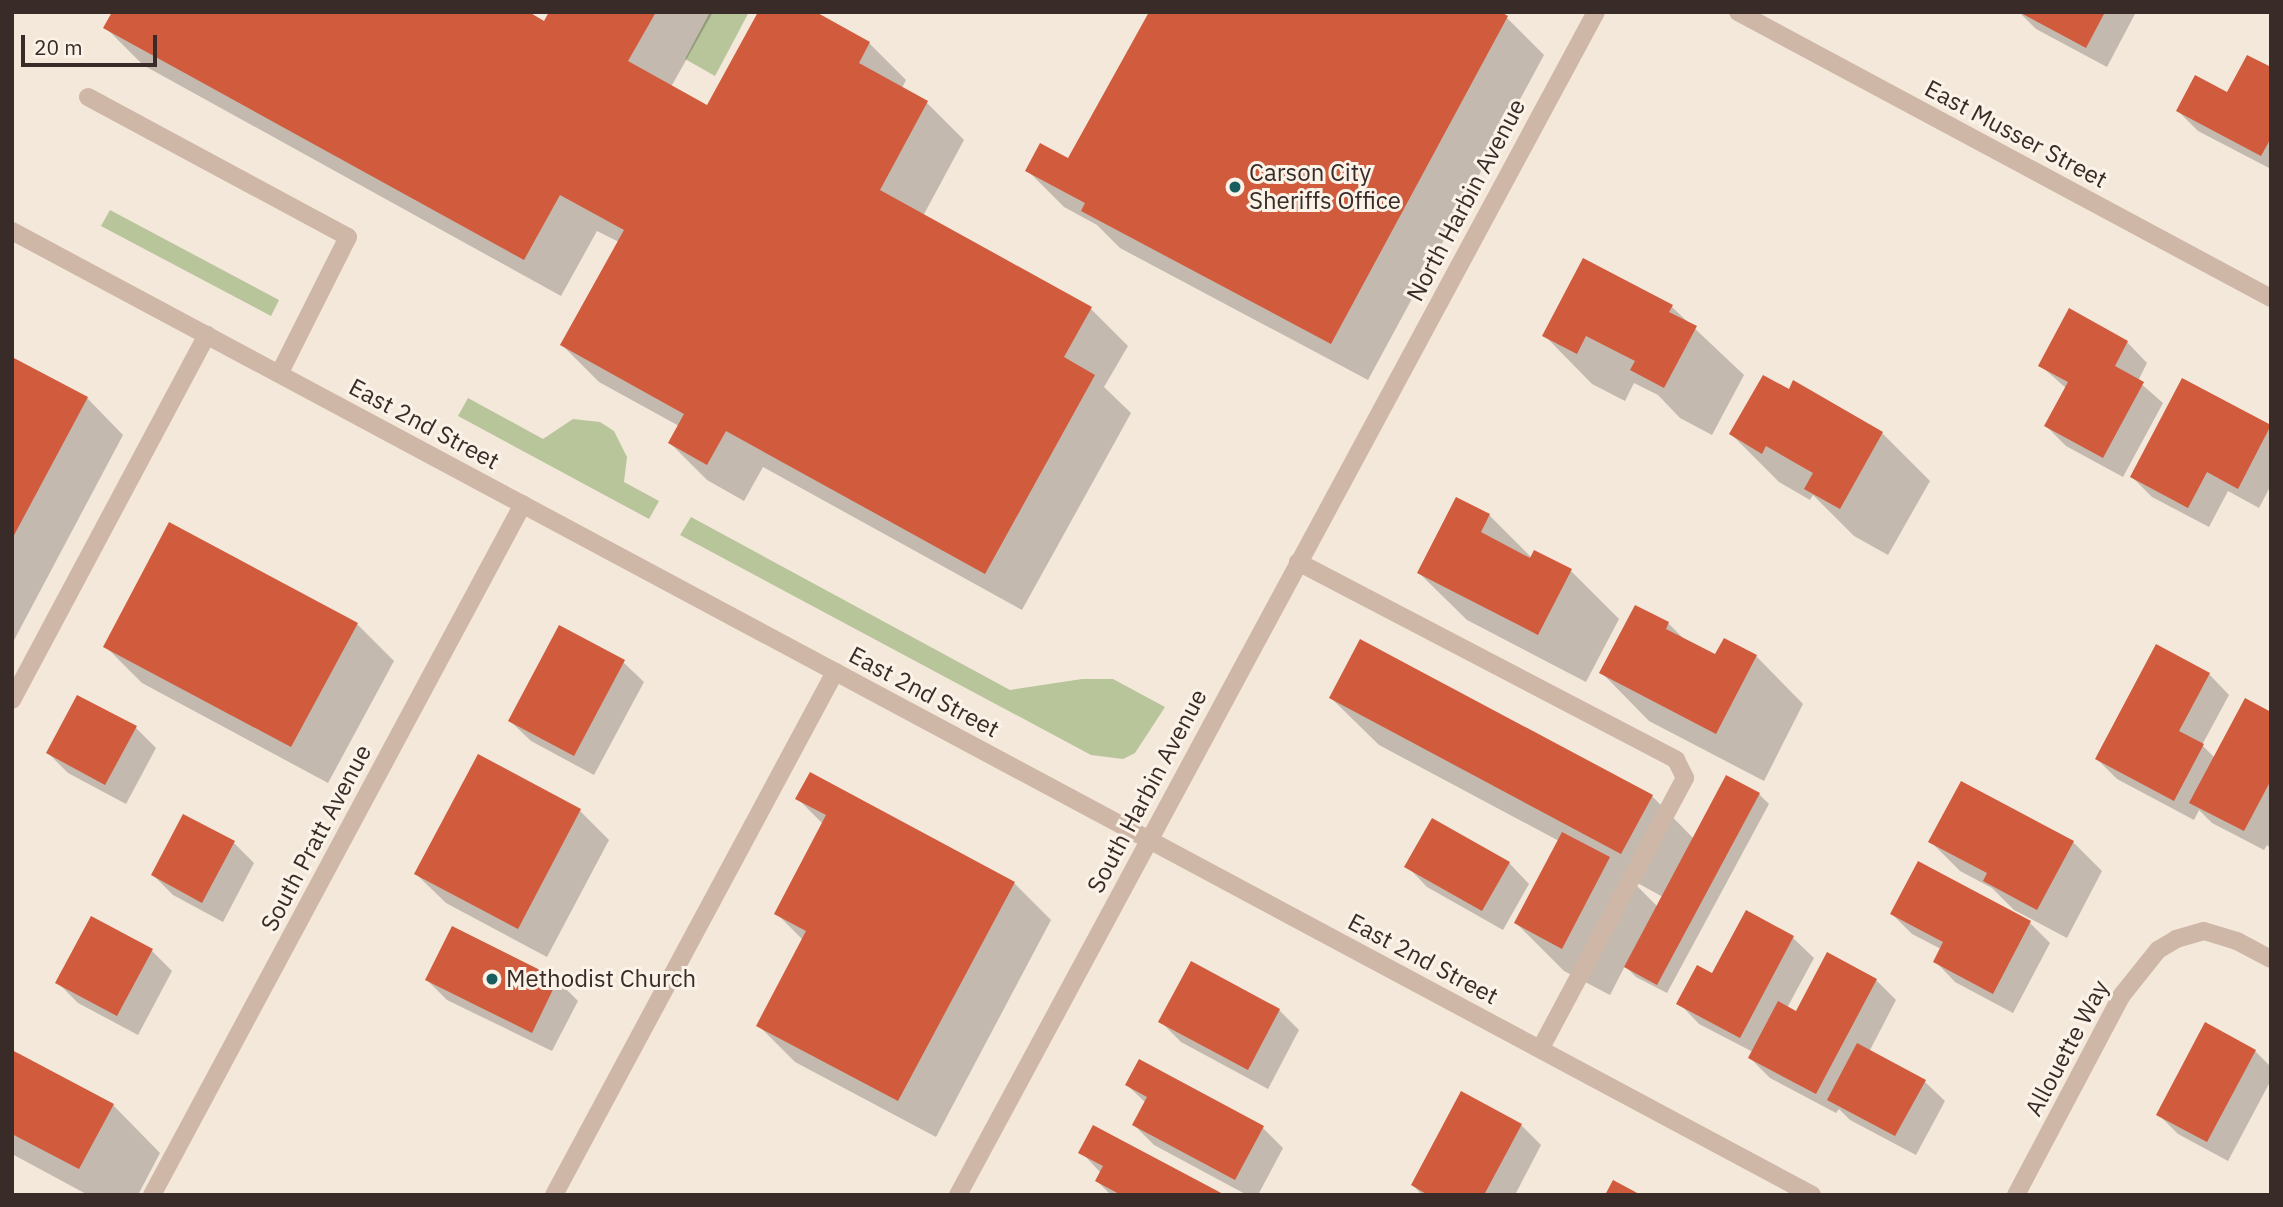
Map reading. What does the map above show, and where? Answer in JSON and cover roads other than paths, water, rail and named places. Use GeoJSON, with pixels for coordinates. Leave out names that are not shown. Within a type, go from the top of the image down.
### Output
{"type":"FeatureCollection","features":[{"type":"Feature","properties":{"kind":"street","name":"North Harbin Avenue"},"geometry":{"type":"LineString","coordinates":[[1380,411],[1596,12]]}},
{"type":"Feature","properties":{"kind":"street","name":"East Musser Street"},"geometry":{"type":"LineString","coordinates":[[1738,12],[2271,298]]}},
{"type":"Feature","properties":{"kind":"street"},"geometry":{"type":"LineString","coordinates":[[88,97],[348,237],[279,374]]}},
{"type":"Feature","properties":{"kind":"street","name":"East 2nd Street"},"geometry":{"type":"LineString","coordinates":[[12,231],[1812,1195]]}},
{"type":"Feature","properties":{"kind":"street"},"geometry":{"type":"LineString","coordinates":[[12,700],[207,335]]}},
{"type":"Feature","properties":{"kind":"street","name":"South Harbin Avenue"},"geometry":{"type":"LineString","coordinates":[[958,1195],[1380,411]]}},
{"type":"Feature","properties":{"kind":"street","name":"South Pratt Avenue"},"geometry":{"type":"LineString","coordinates":[[152,1195],[523,505]]}},
{"type":"Feature","properties":{"kind":"street"},"geometry":{"type":"LineString","coordinates":[[1298,562],[1676,760],[1685,778],[1540,1049]]}},
{"type":"Feature","properties":{"kind":"street"},"geometry":{"type":"LineString","coordinates":[[554,1195],[835,672]]}},
{"type":"Feature","properties":{"kind":"street","name":"Allouette Way"},"geometry":{"type":"LineString","coordinates":[[2016,1195],[2122,995],[2147,960],[2176,939],[2204,931],[2219,934],[2271,959]]}},
{"type":"Feature","properties":{"kind":"place","name":"Carson City Sheriffs Office"},"geometry":{"type":"Point","coordinates":[1235,187]}},
{"type":"Feature","properties":{"kind":"place","name":"Methodist Church"},"geometry":{"type":"Point","coordinates":[492,979]}}]}
